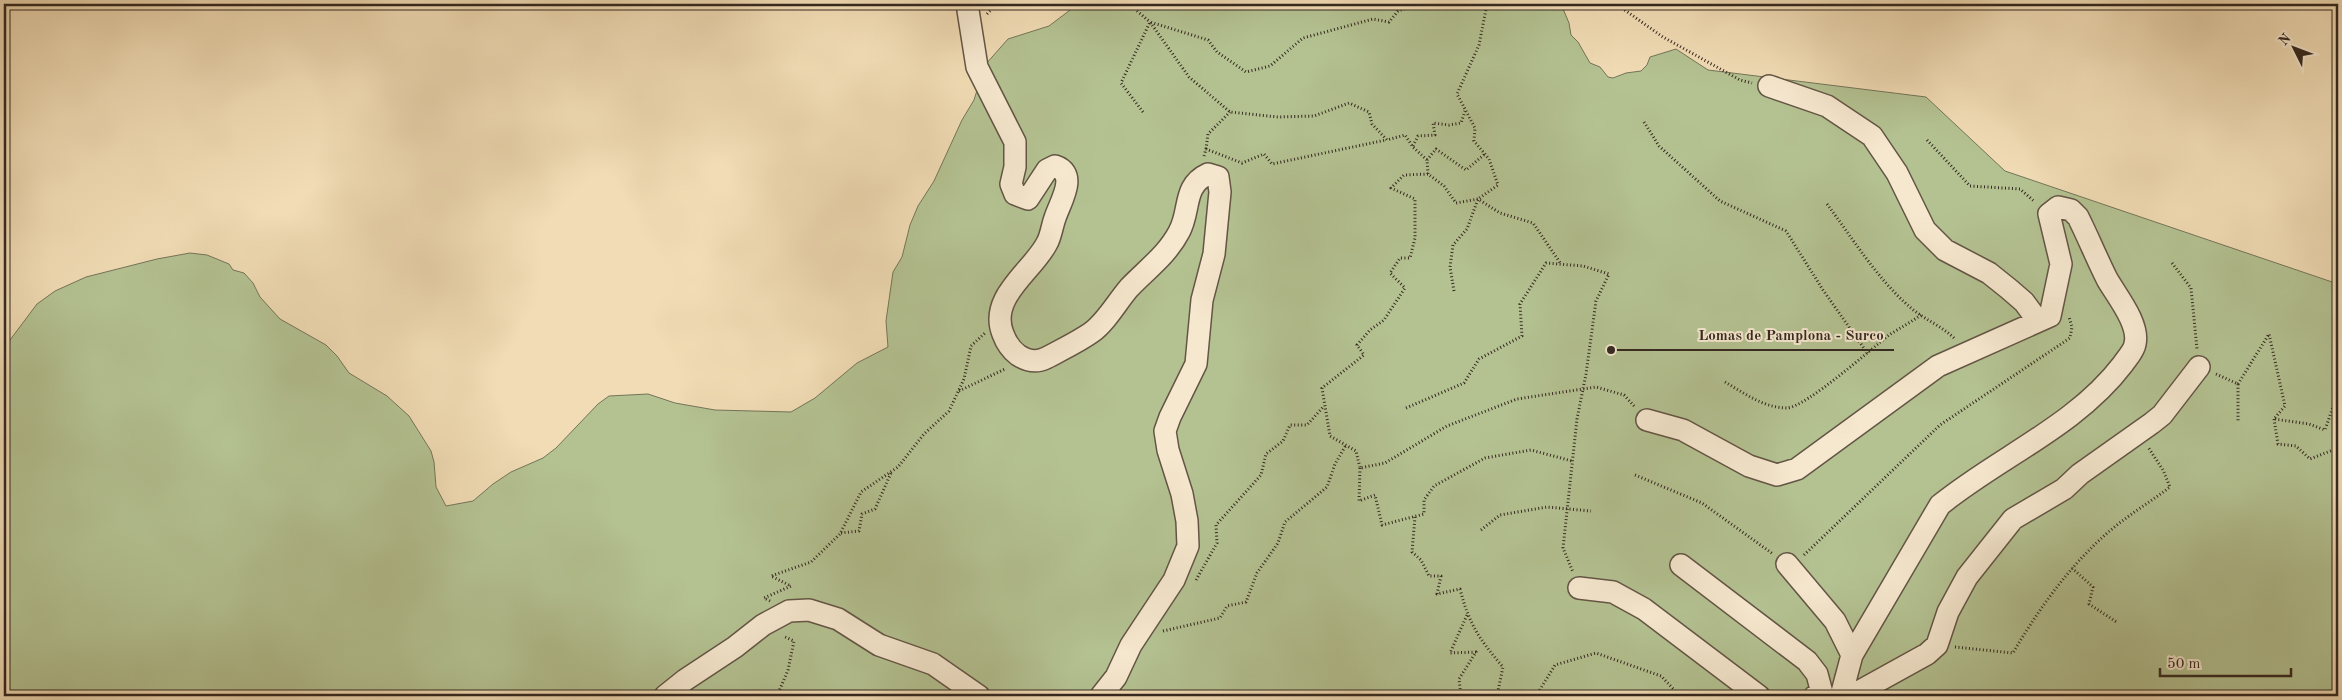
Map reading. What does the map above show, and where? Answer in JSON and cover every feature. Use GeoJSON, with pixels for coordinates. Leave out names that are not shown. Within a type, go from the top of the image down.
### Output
{"type":"FeatureCollection","features":[{"type":"Feature","properties":{"kind":"street"},"geometry":{"type":"LineString","coordinates":[[968,4],[977,67],[1015,142],[1012,184],[1015,194],[1028,199],[1047,170],[1055,166],[1061,168],[1067,177],[1067,188],[1047,243],[1013,286],[1000,310],[1000,328],[1007,345],[1026,360],[1038,361],[1094,331],[1129,288],[1160,258],[1180,231],[1190,193],[1199,178],[1208,174],[1218,178],[1220,192],[1214,254],[1202,300],[1196,364],[1170,416],[1165,431],[1168,450],[1182,494],[1187,521],[1188,546],[1174,580],[1136,638],[1116,677],[1101,696]]}},
{"type":"Feature","properties":{"kind":"street"},"geometry":{"type":"LineString","coordinates":[[1769,86],[1827,106],[1872,136],[1897,173],[1925,230],[1945,250],[1989,273],[2024,302],[2038,320]]}},
{"type":"Feature","properties":{"kind":"street"},"geometry":{"type":"LineString","coordinates":[[1647,420],[1683,430],[1749,466],[1777,475],[1797,469],[1938,366],[2050,316],[2061,264],[2049,214],[2058,207],[2071,210],[2078,217],[2108,280],[2125,306],[2136,344],[2120,367],[2090,398],[2012,457],[1959,490],[1940,505],[1827,695]]}},
{"type":"Feature","properties":{"kind":"street"},"geometry":{"type":"LineString","coordinates":[[1851,696],[1927,654],[1937,644],[1948,612],[1967,576],[2013,519],[2064,489],[2080,474],[2162,414],[2199,367]]}},
{"type":"Feature","properties":{"kind":"street"},"geometry":{"type":"LineString","coordinates":[[1787,564],[1835,621],[1852,655]]}},
{"type":"Feature","properties":{"kind":"street"},"geometry":{"type":"LineString","coordinates":[[1681,565],[1807,661],[1817,674],[1827,695]]}},
{"type":"Feature","properties":{"kind":"street"},"geometry":{"type":"LineString","coordinates":[[1579,588],[1613,592],[1644,609],[1759,696]]}},
{"type":"Feature","properties":{"kind":"street"},"geometry":{"type":"LineString","coordinates":[[665,696],[763,625],[789,611],[809,610],[838,620],[879,644],[933,664],[979,696]]}},
{"type":"Feature","properties":{"kind":"path"},"geometry":{"type":"LineString","coordinates":[[1129,4],[1150,22],[1189,77],[1230,112],[1278,117],[1314,116],[1349,103],[1369,112],[1372,124],[1386,140]]}},
{"type":"Feature","properties":{"kind":"path"},"geometry":{"type":"LineString","coordinates":[[1150,22],[1208,40],[1216,52],[1246,72],[1270,66],[1303,38],[1372,19],[1389,22],[1398,11],[1418,4]]}},
{"type":"Feature","properties":{"kind":"path"},"geometry":{"type":"LineString","coordinates":[[1486,4],[1479,45],[1457,94],[1475,128],[1474,141],[1489,159],[1498,185],[1478,199],[1456,203],[1444,186],[1428,174],[1404,175],[1391,188],[1415,198],[1415,238],[1410,258],[1400,258],[1390,273],[1405,288],[1384,320],[1370,330],[1357,345],[1364,355],[1322,388],[1330,436],[1356,451],[1360,468],[1359,501],[1374,495],[1382,525],[1424,514],[1424,500],[1434,486],[1485,458],[1531,450],[1572,461]]}},
{"type":"Feature","properties":{"kind":"path"},"geometry":{"type":"LineString","coordinates":[[1616,4],[1663,37],[1740,80],[1769,86]]}},
{"type":"Feature","properties":{"kind":"path"},"geometry":{"type":"LineString","coordinates":[[1143,112],[1121,83],[1150,22]]}},
{"type":"Feature","properties":{"kind":"path"},"geometry":{"type":"LineString","coordinates":[[1413,147],[1418,136],[1435,135],[1434,123],[1461,124],[1465,111]]}},
{"type":"Feature","properties":{"kind":"path"},"geometry":{"type":"LineString","coordinates":[[1199,178],[1208,134],[1230,112]]}},
{"type":"Feature","properties":{"kind":"path"},"geometry":{"type":"LineString","coordinates":[[1644,122],[1659,146],[1720,201],[1786,231],[1823,290],[1868,354]]}},
{"type":"Feature","properties":{"kind":"path"},"geometry":{"type":"LineString","coordinates":[[1206,149],[1242,163],[1264,154],[1272,164],[1405,135],[1413,147],[1427,160],[1428,174]]}},
{"type":"Feature","properties":{"kind":"path"},"geometry":{"type":"LineString","coordinates":[[1928,140],[1970,186],[2020,189],[2049,214]]}},
{"type":"Feature","properties":{"kind":"path"},"geometry":{"type":"LineString","coordinates":[[1427,160],[1436,150],[1466,170],[1485,154]]}},
{"type":"Feature","properties":{"kind":"path"},"geometry":{"type":"LineString","coordinates":[[1478,199],[1500,213],[1533,223],[1561,264]]}},
{"type":"Feature","properties":{"kind":"path"},"geometry":{"type":"LineString","coordinates":[[1454,291],[1450,267],[1453,245],[1467,229],[1478,199]]}},
{"type":"Feature","properties":{"kind":"path"},"geometry":{"type":"LineString","coordinates":[[1827,204],[1877,272],[1912,309],[1944,329],[1967,352]]}},
{"type":"Feature","properties":{"kind":"path"},"geometry":{"type":"LineString","coordinates":[[2172,263],[2191,288],[2199,367],[2238,384]]}},
{"type":"Feature","properties":{"kind":"path"},"geometry":{"type":"LineString","coordinates":[[1406,408],[1464,383],[1478,359],[1522,336],[1520,304],[1546,264],[1583,266],[1609,274],[1596,301],[1577,419],[1563,548],[1579,588]]}},
{"type":"Feature","properties":{"kind":"path"},"geometry":{"type":"LineString","coordinates":[[1635,475],[1702,503],[1787,564],[1799,560],[1940,425],[2070,338],[2072,327],[2056,282]]}},
{"type":"Feature","properties":{"kind":"path"},"geometry":{"type":"LineString","coordinates":[[1725,382],[1764,404],[1790,408],[1804,400],[1868,354],[1889,336],[1921,315]]}},
{"type":"Feature","properties":{"kind":"path"},"geometry":{"type":"LineString","coordinates":[[789,611],[764,598],[791,586],[771,576],[812,562],[840,534],[861,492],[898,467],[924,434],[949,411],[964,379],[971,346],[1000,320]]}},
{"type":"Feature","properties":{"kind":"path"},"geometry":{"type":"LineString","coordinates":[[2238,421],[2238,384],[2269,334],[2285,406],[2274,419],[2278,444],[2296,446],[2310,459],[2338,448]]}},
{"type":"Feature","properties":{"kind":"path"},"geometry":{"type":"LineString","coordinates":[[958,391],[1026,360]]}},
{"type":"Feature","properties":{"kind":"path"},"geometry":{"type":"LineString","coordinates":[[1360,468],[1385,463],[1446,426],[1517,399],[1596,387],[1624,395],[1647,420]]}},
{"type":"Feature","properties":{"kind":"path"},"geometry":{"type":"LineString","coordinates":[[2274,419],[2309,424],[2325,430],[2334,404],[2338,404]]}},
{"type":"Feature","properties":{"kind":"path"},"geometry":{"type":"LineString","coordinates":[[1194,584],[1217,542],[1216,525],[1261,475],[1266,454],[1282,441],[1290,425],[1307,425],[1325,405]]}},
{"type":"Feature","properties":{"kind":"path"},"geometry":{"type":"LineString","coordinates":[[1937,644],[2013,653],[2030,625],[2072,568],[2106,534],[2170,487],[2163,470],[2138,433]]}},
{"type":"Feature","properties":{"kind":"path"},"geometry":{"type":"LineString","coordinates":[[1136,638],[1220,618],[1227,606],[1246,602],[1257,573],[1278,543],[1285,522],[1327,487],[1335,464],[1346,445]]}},
{"type":"Feature","properties":{"kind":"path"},"geometry":{"type":"LineString","coordinates":[[840,534],[859,531],[862,514],[875,509],[891,472]]}},
{"type":"Feature","properties":{"kind":"path"},"geometry":{"type":"LineString","coordinates":[[1481,530],[1500,515],[1547,507],[1591,511]]}},
{"type":"Feature","properties":{"kind":"path"},"geometry":{"type":"LineString","coordinates":[[1415,517],[1412,552],[1421,560],[1429,576],[1441,576],[1438,594],[1460,589],[1467,615],[1480,640],[1503,667],[1498,691],[1493,696]]}},
{"type":"Feature","properties":{"kind":"path"},"geometry":{"type":"LineString","coordinates":[[2072,568],[2092,587],[2090,604],[2118,624]]}},
{"type":"Feature","properties":{"kind":"path"},"geometry":{"type":"LineString","coordinates":[[1461,696],[1459,679],[1476,652],[1450,654],[1467,615]]}},
{"type":"Feature","properties":{"kind":"path"},"geometry":{"type":"LineString","coordinates":[[763,625],[794,641],[788,670],[776,696]]}},
{"type":"Feature","properties":{"kind":"path"},"geometry":{"type":"LineString","coordinates":[[1536,696],[1555,665],[1596,653],[1661,676],[1680,696]]}},
{"type":"Feature","properties":{"kind":"green space"},"geometry":{"type":"Polygon","coordinates":[[[1078,4],[1561,4],[1569,23],[1571,35],[1578,42],[1590,63],[1600,67],[1608,77],[1613,78],[1626,73],[1641,71],[1647,65],[1650,57],[1676,49],[1708,70],[1926,97],[2005,171],[2338,284],[2338,696],[4,696],[4,348],[37,304],[55,291],[86,277],[157,259],[190,253],[207,255],[229,264],[233,270],[244,273],[253,283],[260,297],[280,319],[326,345],[337,356],[349,373],[387,396],[409,416],[431,451],[436,487],[446,506],[473,501],[511,472],[543,458],[556,448],[598,404],[609,396],[648,394],[675,403],[715,410],[791,412],[815,398],[857,363],[888,347],[886,321],[893,272],[902,257],[910,225],[918,206],[934,181],[962,120],[974,100],[985,65],[1008,39],[1049,26],[1078,4]]]}},
{"type":"Feature","properties":{"kind":"place","name":"Lomas de Pamplona - Surco"},"geometry":{"type":"Point","coordinates":[1611,350]}}]}
